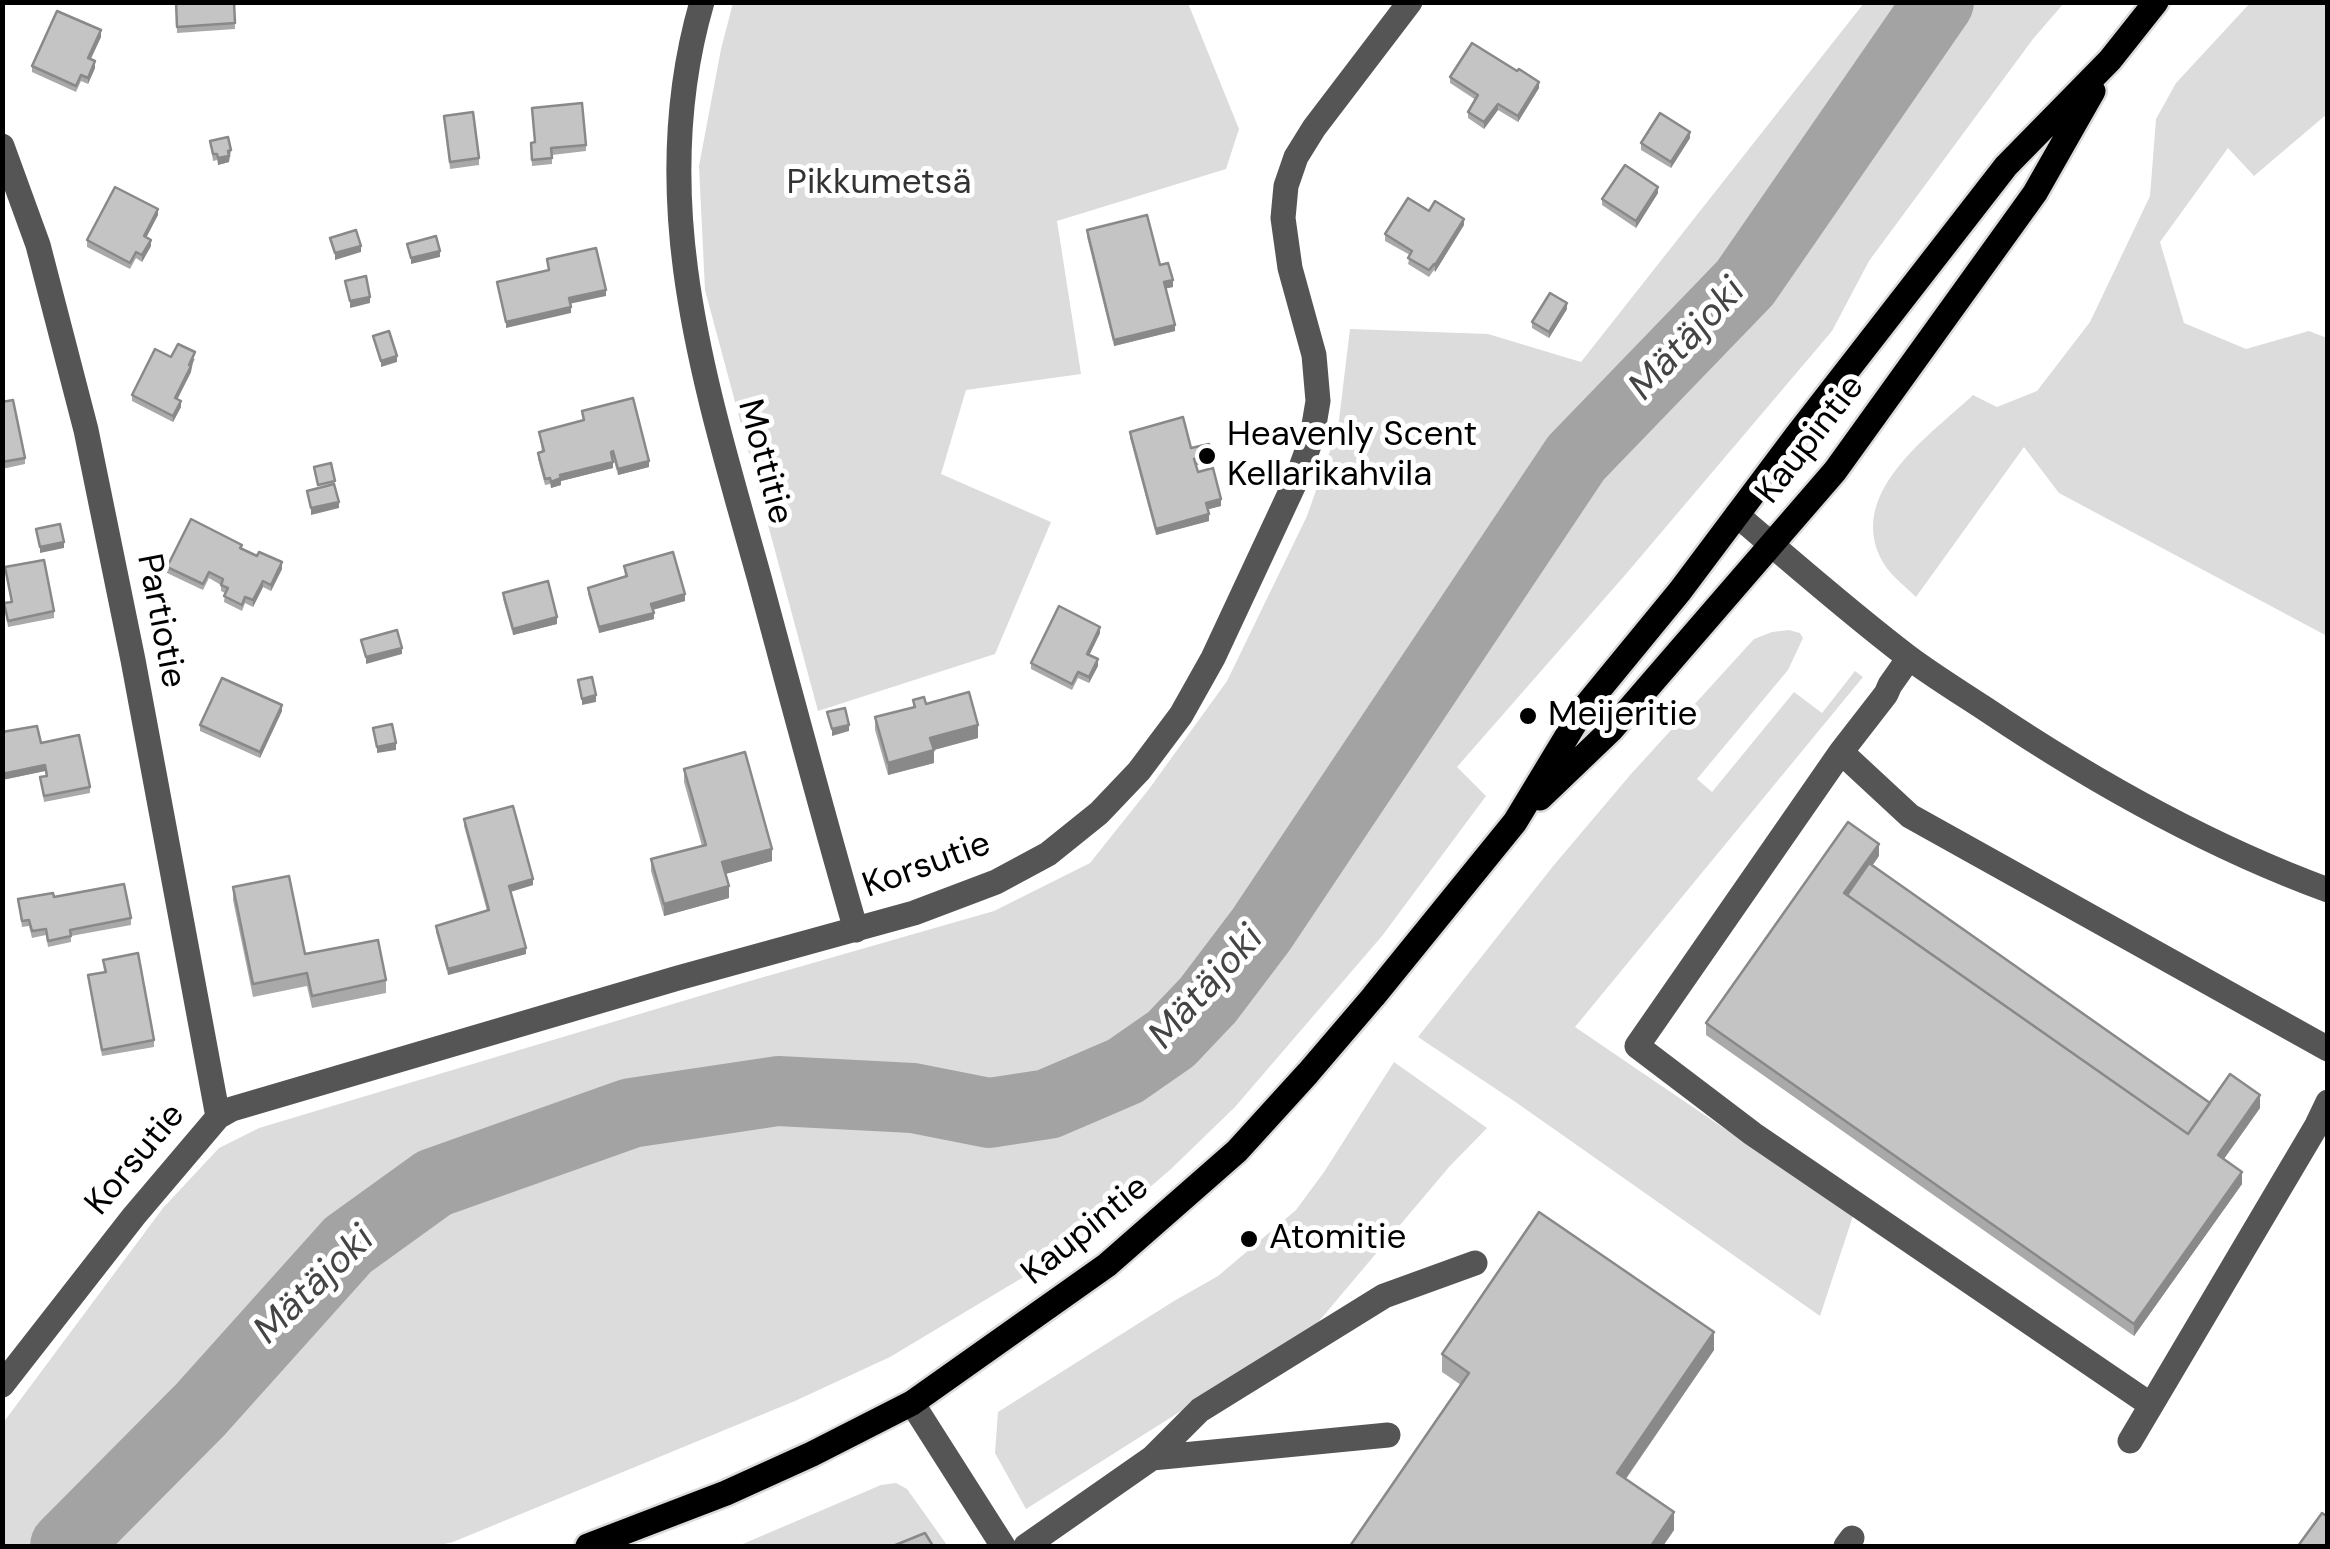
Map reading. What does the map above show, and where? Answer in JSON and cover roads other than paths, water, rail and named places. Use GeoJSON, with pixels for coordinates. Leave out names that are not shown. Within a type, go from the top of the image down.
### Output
{"type":"FeatureCollection","features":[{"type":"Feature","properties":{"kind":"main road","name":"Kaupintie"},"geometry":{"type":"LineString","coordinates":[[1515,822],[1584,708],[1680,591],[2006,166],[2110,60],[2156,2]]}},
{"type":"Feature","properties":{"kind":"main road","name":"Kaupintie"},"geometry":{"type":"LineString","coordinates":[[588,1546],[743,1485],[912,1402],[1106,1265],[1237,1151],[1362,1010],[1515,822],[1612,730],[1835,472],[2036,194],[2110,60]]}},
{"type":"Feature","properties":{"kind":"street","name":"Mottitie"},"geometry":{"type":"LineString","coordinates":[[702,2],[690,43],[682,96],[678,168],[687,290],[723,448],[856,930]]}},
{"type":"Feature","properties":{"kind":"street","name":"Korsutie"},"geometry":{"type":"LineString","coordinates":[[2,1385],[134,1216],[218,1117],[244,1105],[914,913],[996,882],[1048,854],[1099,813],[1139,771],[1181,716],[1229,625],[1298,476],[1312,437],[1318,401],[1314,355],[1290,268],[1283,218],[1286,186],[1296,157],[1314,128],[1410,2]]}},
{"type":"Feature","properties":{"kind":"street","name":"Partiotie"},"geometry":{"type":"LineString","coordinates":[[2,146],[38,245],[86,430],[218,1117]]}},
{"type":"Feature","properties":{"kind":"street"},"geometry":{"type":"LineString","coordinates":[[1737,515],[1909,658],[2047,751],[2242,855],[2328,890]]}},
{"type":"Feature","properties":{"kind":"street"},"geometry":{"type":"LineString","coordinates":[[1909,658],[1637,1046],[1753,1134],[2151,1405]]}},
{"type":"Feature","properties":{"kind":"street"},"geometry":{"type":"LineString","coordinates":[[1841,752],[1910,816],[2328,1049]]}},
{"type":"Feature","properties":{"kind":"street"},"geometry":{"type":"LineString","coordinates":[[2130,1441],[2328,1102]]}},
{"type":"Feature","properties":{"kind":"street"},"geometry":{"type":"LineString","coordinates":[[1026,1546],[1152,1458],[1200,1410],[1384,1296],[1475,1263]]}},
{"type":"Feature","properties":{"kind":"street"},"geometry":{"type":"LineString","coordinates":[[912,1402],[1003,1546]]}},
{"type":"Feature","properties":{"kind":"street"},"geometry":{"type":"LineString","coordinates":[[1152,1458],[1388,1435]]}},
{"type":"Feature","properties":{"kind":"waterway","name":"Mätäjoki"},"geometry":{"type":"LineString","coordinates":[[65,1546],[200,1410],[348,1245],[434,1183],[631,1113],[778,1091],[913,1098],[989,1113],[1048,1104],[1125,1071],[1171,1039],[1208,1000],[1261,930],[1576,458],[1745,283],[1939,2]]}},
{"type":"Feature","properties":{"kind":"waterway"},"geometry":{"type":"LineString","coordinates":[[1125,1071],[1134,1087]]}},
{"type":"Feature","properties":{"kind":"place","name":"Heavenly Scent Kellarikahvila"},"geometry":{"type":"Point","coordinates":[1207,456]}},
{"type":"Feature","properties":{"kind":"place","name":"Meijeritie"},"geometry":{"type":"Point","coordinates":[1528,716]}},
{"type":"Feature","properties":{"kind":"place","name":"Atomitie"},"geometry":{"type":"Point","coordinates":[1249,1239]}},
{"type":"Feature","properties":{"kind":"park label","name":"Pikkumetsä"},"geometry":{"type":"Point","coordinates":[879,184]}}]}
